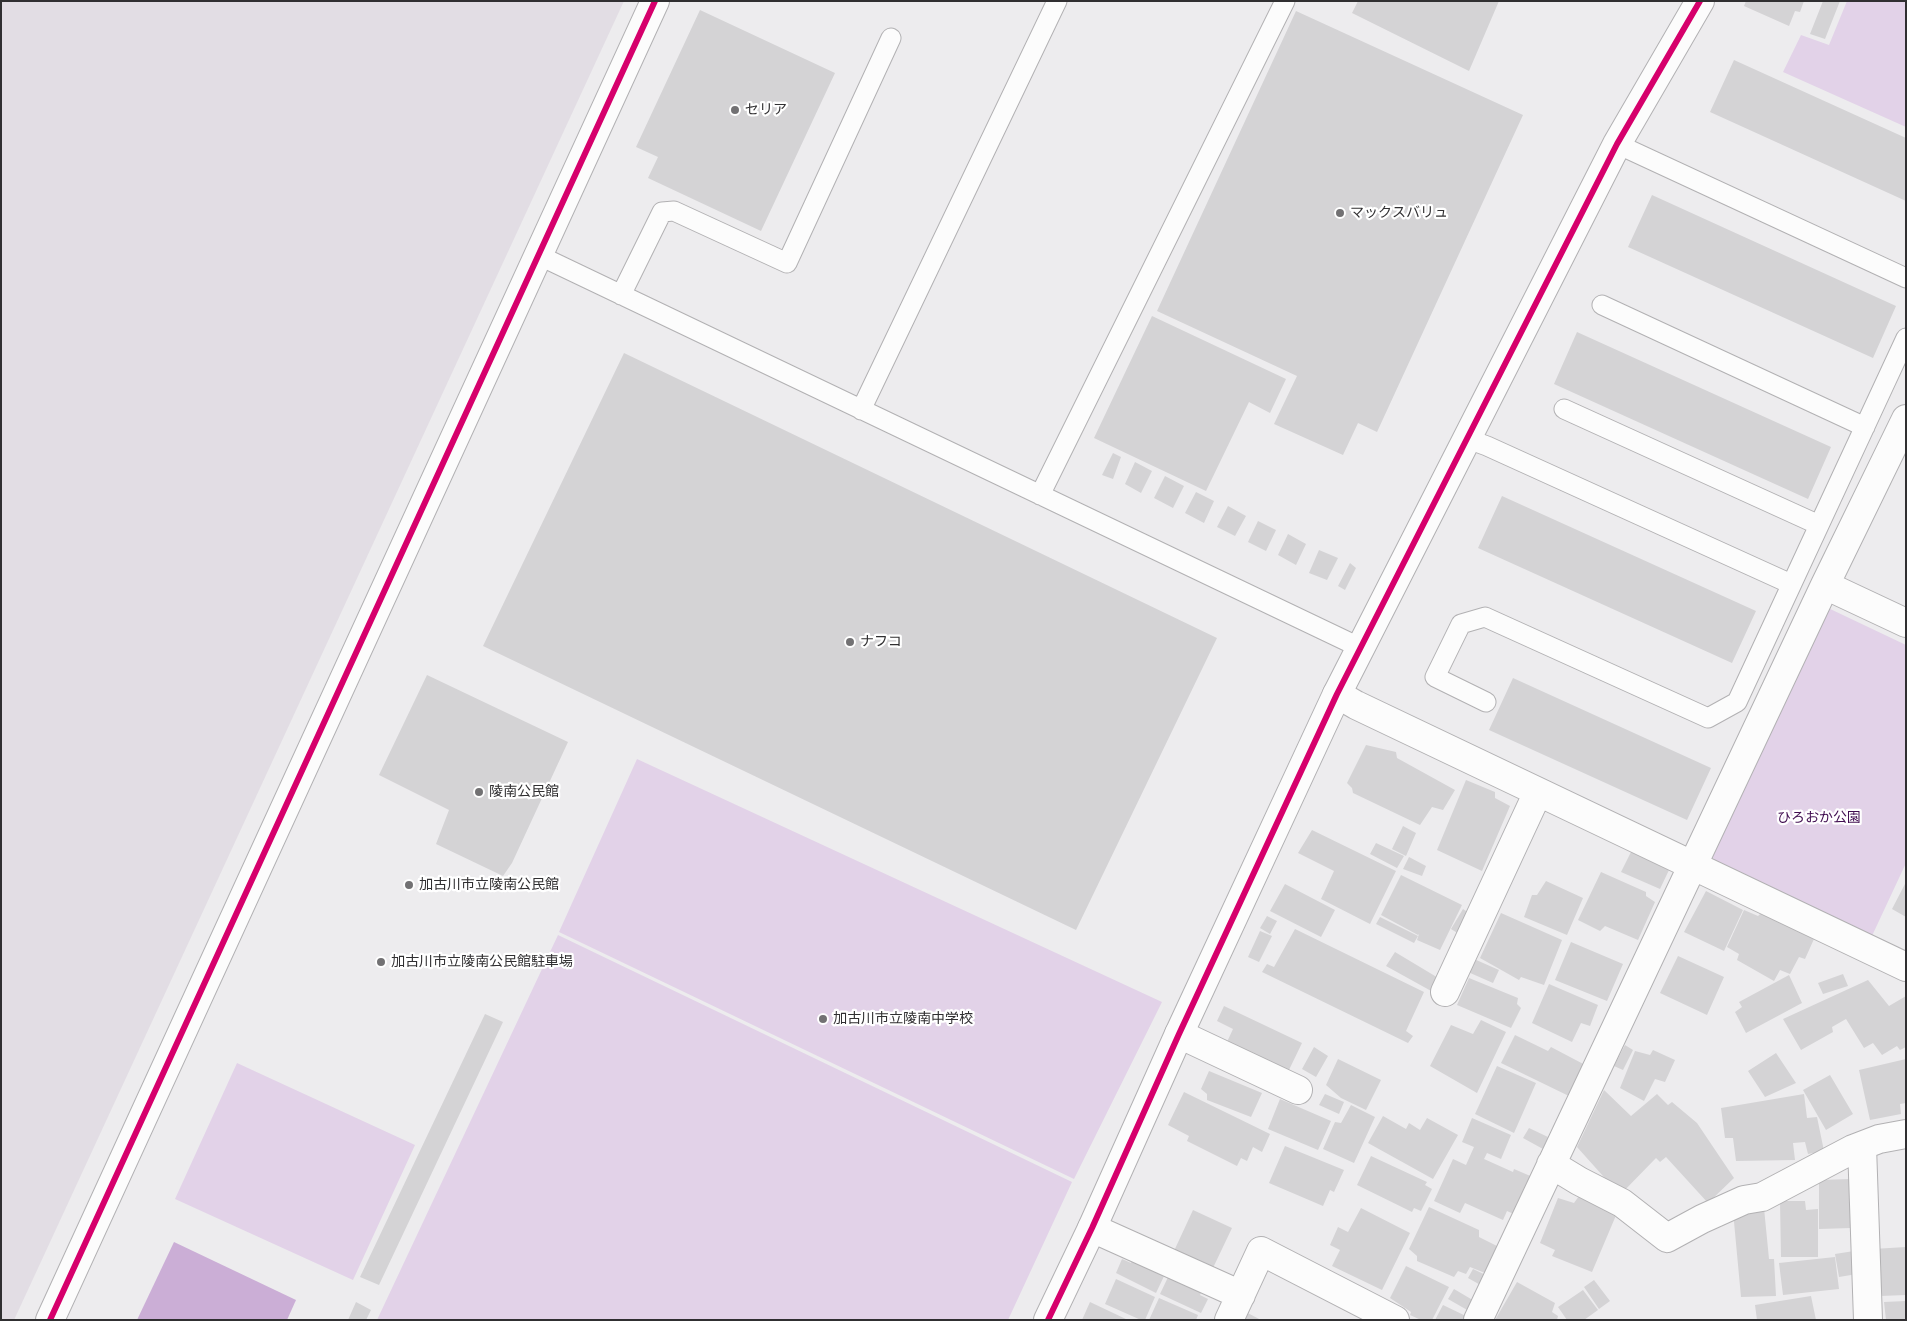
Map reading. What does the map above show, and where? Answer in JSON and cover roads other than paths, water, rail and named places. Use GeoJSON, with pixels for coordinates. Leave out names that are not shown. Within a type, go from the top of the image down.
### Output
{"type":"FeatureCollection","features":[{"type":"Feature","properties":{"kind":"street"},"geometry":{"type":"LineString","coordinates":[[50,1320],[655,1]]}},
{"type":"Feature","properties":{"kind":"street"},"geometry":{"type":"LineString","coordinates":[[1048,1320],[1337,694],[1617,144],[1700,1]]}},
{"type":"Feature","properties":{"kind":"street"},"geometry":{"type":"LineString","coordinates":[[1478,1320],[1692,865],[1905,420]]}},
{"type":"Feature","properties":{"kind":"street"},"geometry":{"type":"LineString","coordinates":[[1825,585],[1906,623]]}},
{"type":"Feature","properties":{"kind":"street"},"geometry":{"type":"LineString","coordinates":[[1337,694],[1356,705],[1906,967]]}},
{"type":"Feature","properties":{"kind":"street"},"geometry":{"type":"LineString","coordinates":[[1445,992],[1538,792]]}},
{"type":"Feature","properties":{"kind":"street"},"geometry":{"type":"LineString","coordinates":[[1179,1034],[1298,1090]]}},
{"type":"Feature","properties":{"kind":"street"},"geometry":{"type":"LineString","coordinates":[[1551,1164],[1622,1203],[1667,1238],[1702,1219],[1744,1200],[1762,1197],[1862,1146],[1879,1139],[1906,1134]]}},
{"type":"Feature","properties":{"kind":"street"},"geometry":{"type":"LineString","coordinates":[[1862,1146],[1868,1320]]}},
{"type":"Feature","properties":{"kind":"street"},"geometry":{"type":"LineString","coordinates":[[1092,1228],[1241,1295]]}},
{"type":"Feature","properties":{"kind":"street"},"geometry":{"type":"LineString","coordinates":[[1229,1320],[1262,1251],[1395,1320]]}},
{"type":"Feature","properties":{"kind":"lane"},"geometry":{"type":"LineString","coordinates":[[862,410],[1057,1]]}},
{"type":"Feature","properties":{"kind":"lane"},"geometry":{"type":"LineString","coordinates":[[1040,495],[1285,1]]}},
{"type":"Feature","properties":{"kind":"lane"},"geometry":{"type":"LineString","coordinates":[[621,295],[662,212],[674,211],[787,263],[891,38]]}},
{"type":"Feature","properties":{"kind":"lane"},"geometry":{"type":"LineString","coordinates":[[1617,144],[1906,278]]}},
{"type":"Feature","properties":{"kind":"lane"},"geometry":{"type":"LineString","coordinates":[[538,256],[1361,648]]}},
{"type":"Feature","properties":{"kind":"lane"},"geometry":{"type":"LineString","coordinates":[[1602,305],[1865,427]]}},
{"type":"Feature","properties":{"kind":"lane"},"geometry":{"type":"LineString","coordinates":[[1486,702],[1436,677],[1461,624],[1485,618],[1708,718],[1736,702],[1906,338]]}},
{"type":"Feature","properties":{"kind":"lane"},"geometry":{"type":"LineString","coordinates":[[1564,409],[1819,525]]}},
{"type":"Feature","properties":{"kind":"lane"},"geometry":{"type":"LineString","coordinates":[[1468,439],[1791,584]]}},
{"type":"Feature","properties":{"kind":"place","name":"セリア"},"geometry":{"type":"Point","coordinates":[735,110]}},
{"type":"Feature","properties":{"kind":"place","name":"マックスバリュ"},"geometry":{"type":"Point","coordinates":[1340,213]}},
{"type":"Feature","properties":{"kind":"place","name":"ナフコ"},"geometry":{"type":"Point","coordinates":[850,642]}},
{"type":"Feature","properties":{"kind":"place","name":"陵南公民館"},"geometry":{"type":"Point","coordinates":[479,792]}},
{"type":"Feature","properties":{"kind":"place","name":"加古川市立陵南公民館"},"geometry":{"type":"Point","coordinates":[409,885]}},
{"type":"Feature","properties":{"kind":"place","name":"加古川市立陵南公民館駐車場"},"geometry":{"type":"Point","coordinates":[381,962]}},
{"type":"Feature","properties":{"kind":"place","name":"加古川市立陵南中学校"},"geometry":{"type":"Point","coordinates":[823,1019]}},
{"type":"Feature","properties":{"kind":"park label","name":"ひろおか公園"},"geometry":{"type":"Point","coordinates":[1819,818]}}]}
